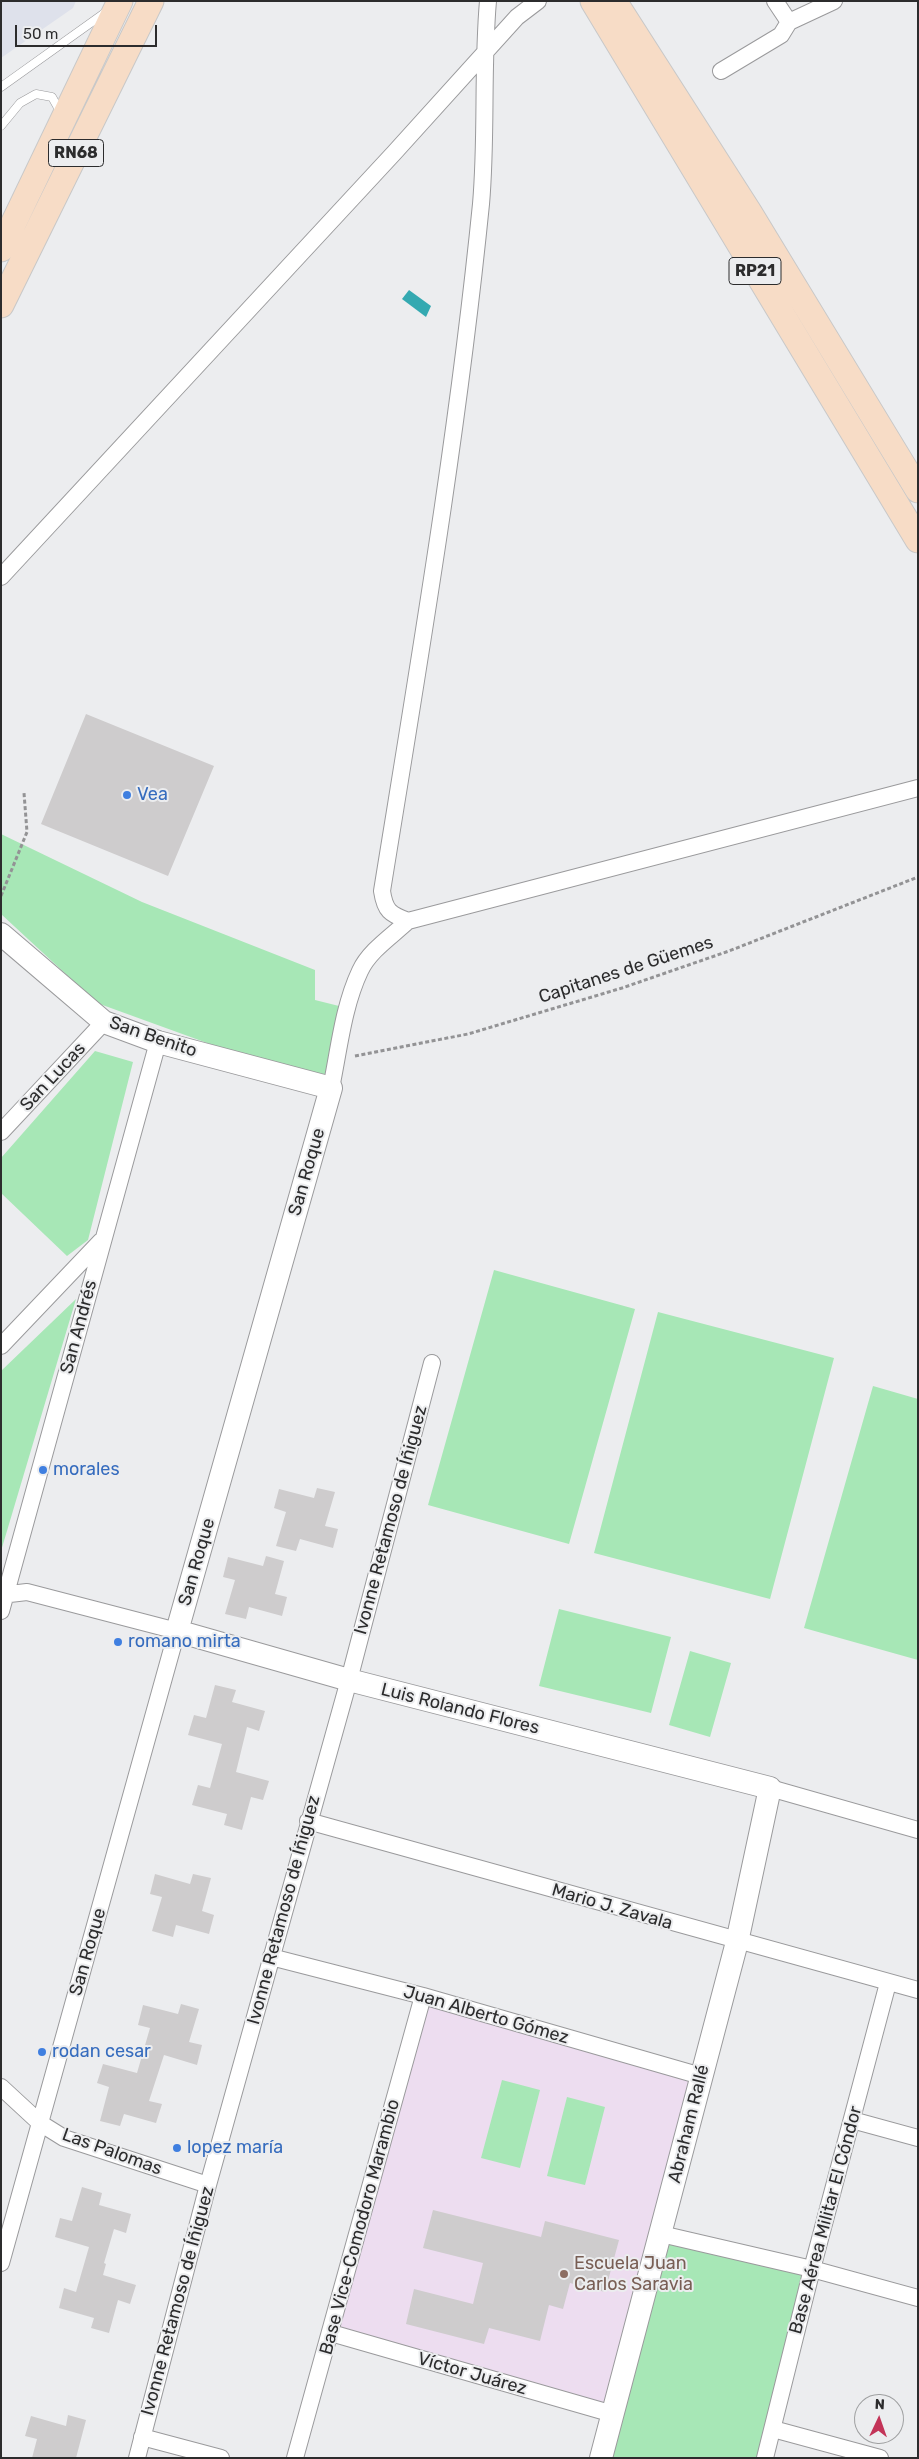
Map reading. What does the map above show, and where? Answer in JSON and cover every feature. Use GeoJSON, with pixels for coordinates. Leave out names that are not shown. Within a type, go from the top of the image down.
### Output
{"type":"FeatureCollection","features":[{"type":"Feature","properties":{"kind":"main road","name":"RN68"},"geometry":{"type":"LineString","coordinates":[[1,306],[150,1]]}},
{"type":"Feature","properties":{"kind":"main road","name":"RP21"},"geometry":{"type":"LineString","coordinates":[[592,1],[918,540]]}},
{"type":"Feature","properties":{"kind":"main road","name":"RP21"},"geometry":{"type":"LineString","coordinates":[[614,1],[749,212],[918,490]]}},
{"type":"Feature","properties":{"kind":"main road","name":"RN68"},"geometry":{"type":"LineString","coordinates":[[1,249],[65,120],[120,2]]}},
{"type":"Feature","properties":{"kind":"street"},"geometry":{"type":"LineString","coordinates":[[408,921],[393,915],[384,905],[382,891],[448,487],[465,350],[481,201],[486,120],[488,1]]}},
{"type":"Feature","properties":{"kind":"street"},"geometry":{"type":"LineString","coordinates":[[1,577],[394,153],[486,50],[517,17],[538,1]]}},
{"type":"Feature","properties":{"kind":"street"},"geometry":{"type":"LineString","coordinates":[[776,1],[790,22]]}},
{"type":"Feature","properties":{"kind":"street"},"geometry":{"type":"LineString","coordinates":[[721,71],[781,35],[790,22],[834,1]]}},
{"type":"Feature","properties":{"kind":"street"},"geometry":{"type":"LineString","coordinates":[[331,1088],[347,1008],[360,970],[370,957],[408,921],[918,788]]}},
{"type":"Feature","properties":{"kind":"street","name":"San Benito"},"geometry":{"type":"LineString","coordinates":[[1,934],[104,1022],[158,1042],[331,1088]]}},
{"type":"Feature","properties":{"kind":"street","name":"San Lucas"},"geometry":{"type":"LineString","coordinates":[[1,1132],[104,1022]]}},
{"type":"Feature","properties":{"kind":"street","name":"San Andrés"},"geometry":{"type":"LineString","coordinates":[[1,1611],[158,1042]]}},
{"type":"Feature","properties":{"kind":"street","name":"San Roque"},"geometry":{"type":"LineString","coordinates":[[1,2263],[331,1088]]}},
{"type":"Feature","properties":{"kind":"street"},"geometry":{"type":"LineString","coordinates":[[1,1346],[103,1240]]}},
{"type":"Feature","properties":{"kind":"street","name":"Ivonne Retamoso de Íñiguez"},"geometry":{"type":"LineString","coordinates":[[137,2458],[208,2185],[308,1821],[349,1680],[432,1363]]}},
{"type":"Feature","properties":{"kind":"street","name":"Luis Rolando Flores"},"geometry":{"type":"LineString","coordinates":[[4,1595],[27,1592],[177,1631],[349,1680],[770,1788],[918,1830]]}},
{"type":"Feature","properties":{"kind":"street","name":"Abraham Rallé"},"geometry":{"type":"LineString","coordinates":[[601,2458],[662,2234],[701,2076],[737,1942],[770,1788]]}},
{"type":"Feature","properties":{"kind":"street","name":"Mario J. Zavala"},"geometry":{"type":"LineString","coordinates":[[308,1821],[737,1942],[918,1990]]}},
{"type":"Feature","properties":{"kind":"street","name":"Juan Alberto Gómez"},"geometry":{"type":"LineString","coordinates":[[271,1956],[423,1996],[701,2076]]}},
{"type":"Feature","properties":{"kind":"street","name":"Base Aérea Militar El Cóndor"},"geometry":{"type":"LineString","coordinates":[[765,2458],[812,2269],[888,1983]]}},
{"type":"Feature","properties":{"kind":"street","name":"Base Vice-Comodoro Marambio"},"geometry":{"type":"LineString","coordinates":[[295,2458],[423,1996]]}},
{"type":"Feature","properties":{"kind":"street","name":"Las Palomas"},"geometry":{"type":"LineString","coordinates":[[1,2087],[40,2123],[64,2138],[208,2185]]}},
{"type":"Feature","properties":{"kind":"street"},"geometry":{"type":"LineString","coordinates":[[852,2120],[918,2138]]}},
{"type":"Feature","properties":{"kind":"street"},"geometry":{"type":"LineString","coordinates":[[662,2234],[812,2269],[918,2298]]}},
{"type":"Feature","properties":{"kind":"street","name":"Víctor Juárez"},"geometry":{"type":"LineString","coordinates":[[331,2333],[613,2414]]}},
{"type":"Feature","properties":{"kind":"street"},"geometry":{"type":"LineString","coordinates":[[773,2428],[880,2458]]}},
{"type":"Feature","properties":{"kind":"street"},"geometry":{"type":"LineString","coordinates":[[142,2437],[221,2458]]}},
{"type":"Feature","properties":{"kind":"lane"},"geometry":{"type":"LineString","coordinates":[[1,87],[120,2]]}},
{"type":"Feature","properties":{"kind":"lane"},"geometry":{"type":"LineString","coordinates":[[1,126],[20,103],[36,94],[52,97],[65,120]]}},
{"type":"Feature","properties":{"kind":"path"},"geometry":{"type":"LineString","coordinates":[[1,896],[27,832],[24,792]]}},
{"type":"Feature","properties":{"kind":"path","name":"Capitanes de Güemes"},"geometry":{"type":"LineString","coordinates":[[354,1056],[468,1034],[622,988],[729,951],[918,877]]}},
{"type":"Feature","properties":{"kind":"shaded area"},"geometry":{"type":"Polygon","coordinates":[[[1,1],[76,1],[73,8],[1,58],[1,1]]]}},
{"type":"Feature","properties":{"kind":"shaded area"},"geometry":{"type":"Polygon","coordinates":[[[426,2004],[695,2078],[609,2408],[334,2330],[426,2004]]]}},
{"type":"Feature","properties":{"kind":"green space"},"geometry":{"type":"Polygon","coordinates":[[[1,834],[142,902],[315,970],[315,1000],[347,1008],[331,1088],[97,1003],[1,914],[1,834]]]}},
{"type":"Feature","properties":{"kind":"green space"},"geometry":{"type":"Polygon","coordinates":[[[95,1051],[133,1062],[88,1240],[67,1256],[1,1193],[1,1158],[95,1051]]]}},
{"type":"Feature","properties":{"kind":"green space"},"geometry":{"type":"Polygon","coordinates":[[[494,1270],[635,1309],[569,1544],[428,1505],[494,1270]]]}},
{"type":"Feature","properties":{"kind":"green space"},"geometry":{"type":"Polygon","coordinates":[[[76,1299],[1,1551],[1,1371],[76,1299]]]}},
{"type":"Feature","properties":{"kind":"green space"},"geometry":{"type":"Polygon","coordinates":[[[658,1312],[834,1358],[770,1599],[594,1553],[658,1312]]]}},
{"type":"Feature","properties":{"kind":"green space"},"geometry":{"type":"Polygon","coordinates":[[[873,1386],[918,1399],[918,1660],[804,1628],[873,1386]]]}},
{"type":"Feature","properties":{"kind":"green space"},"geometry":{"type":"Polygon","coordinates":[[[559,1609],[671,1637],[651,1713],[539,1686],[559,1609]]]}},
{"type":"Feature","properties":{"kind":"green space"},"geometry":{"type":"Polygon","coordinates":[[[690,1651],[731,1663],[710,1737],[669,1725],[690,1651]]]}},
{"type":"Feature","properties":{"kind":"green space"},"geometry":{"type":"Polygon","coordinates":[[[502,2080],[540,2090],[520,2168],[481,2158],[502,2080]]]}},
{"type":"Feature","properties":{"kind":"green space"},"geometry":{"type":"Polygon","coordinates":[[[567,2097],[605,2107],[585,2185],[547,2176],[567,2097]]]}},
{"type":"Feature","properties":{"kind":"green space"},"geometry":{"type":"Polygon","coordinates":[[[662,2235],[811,2270],[762,2458],[602,2458],[662,2235]]]}},
{"type":"Feature","properties":{"kind":"water"},"geometry":{"type":"Polygon","coordinates":[[[409,290],[431,306],[426,317],[402,299],[409,290]]]}},
{"type":"Feature","properties":{"kind":"building","name":"Vea"},"geometry":{"type":"Polygon","coordinates":[[[86,714],[214,766],[168,876],[41,824],[86,714]]]}},
{"type":"Feature","properties":{"kind":"building"},"geometry":{"type":"Polygon","coordinates":[[[317,1488],[335,1492],[325,1526],[338,1529],[333,1548],[300,1539],[296,1551],[276,1546],[286,1512],[274,1508],[279,1489],[314,1498],[317,1488]]]}},
{"type":"Feature","properties":{"kind":"building"},"geometry":{"type":"Polygon","coordinates":[[[266,1556],[284,1561],[275,1594],[287,1597],[282,1616],[249,1607],[246,1619],[225,1614],[235,1580],[223,1577],[228,1557],[263,1566],[266,1556]]]}},
{"type":"Feature","properties":{"kind":"building"},"geometry":{"type":"Polygon","coordinates":[[[215,1685],[236,1690],[232,1702],[265,1711],[259,1731],[247,1727],[236,1772],[269,1781],[263,1800],[251,1797],[242,1830],[224,1825],[227,1814],[192,1805],[198,1785],[210,1788],[222,1744],[188,1735],[194,1715],[206,1718],[215,1685]]]}},
{"type":"Feature","properties":{"kind":"building"},"geometry":{"type":"Polygon","coordinates":[[[155,1874],[190,1884],[193,1874],[211,1878],[202,1911],[214,1915],[209,1934],[176,1925],[173,1937],[152,1931],[162,1897],[150,1894],[155,1874]]]}},
{"type":"Feature","properties":{"kind":"building"},"geometry":{"type":"Polygon","coordinates":[[[181,2004],[199,2009],[189,2042],[202,2045],[197,2065],[164,2055],[149,2101],[162,2104],[156,2123],[124,2114],[120,2126],[100,2121],[109,2087],[97,2083],[103,2064],[137,2073],[150,2028],[138,2025],[143,2005],[178,2014],[181,2004]]]}},
{"type":"Feature","properties":{"kind":"building"},"geometry":{"type":"Polygon","coordinates":[[[82,2187],[102,2193],[99,2205],[131,2214],[126,2233],[114,2229],[104,2263],[106,2264],[103,2275],[136,2285],[130,2304],[118,2300],[109,2333],[91,2328],[94,2318],[59,2308],[64,2288],[76,2292],[89,2247],[55,2237],[60,2218],[72,2221],[82,2187]]]}},
{"type":"Feature","properties":{"kind":"building"},"geometry":{"type":"Polygon","coordinates":[[[433,2210],[541,2237],[545,2221],[619,2240],[605,2292],[570,2283],[563,2309],[549,2305],[540,2341],[489,2328],[484,2344],[406,2324],[414,2289],[473,2304],[483,2263],[423,2248],[433,2210]]]}},
{"type":"Feature","properties":{"kind":"building"},"geometry":{"type":"Polygon","coordinates":[[[68,2415],[86,2420],[76,2458],[32,2458],[37,2439],[25,2436],[31,2416],[66,2426],[68,2415]]]}},
{"type":"Feature","properties":{"kind":"place","name":"Vea"},"geometry":{"type":"Point","coordinates":[127,795]}},
{"type":"Feature","properties":{"kind":"place","name":"morales"},"geometry":{"type":"Point","coordinates":[43,1470]}},
{"type":"Feature","properties":{"kind":"place","name":"romano mirta"},"geometry":{"type":"Point","coordinates":[118,1642]}},
{"type":"Feature","properties":{"kind":"place","name":"rodan cesar"},"geometry":{"type":"Point","coordinates":[42,2052]}},
{"type":"Feature","properties":{"kind":"place","name":"lopez maría"},"geometry":{"type":"Point","coordinates":[177,2148]}},
{"type":"Feature","properties":{"kind":"place","name":"Escuela Juan Carlos Saravia"},"geometry":{"type":"Point","coordinates":[564,2274]}}]}
